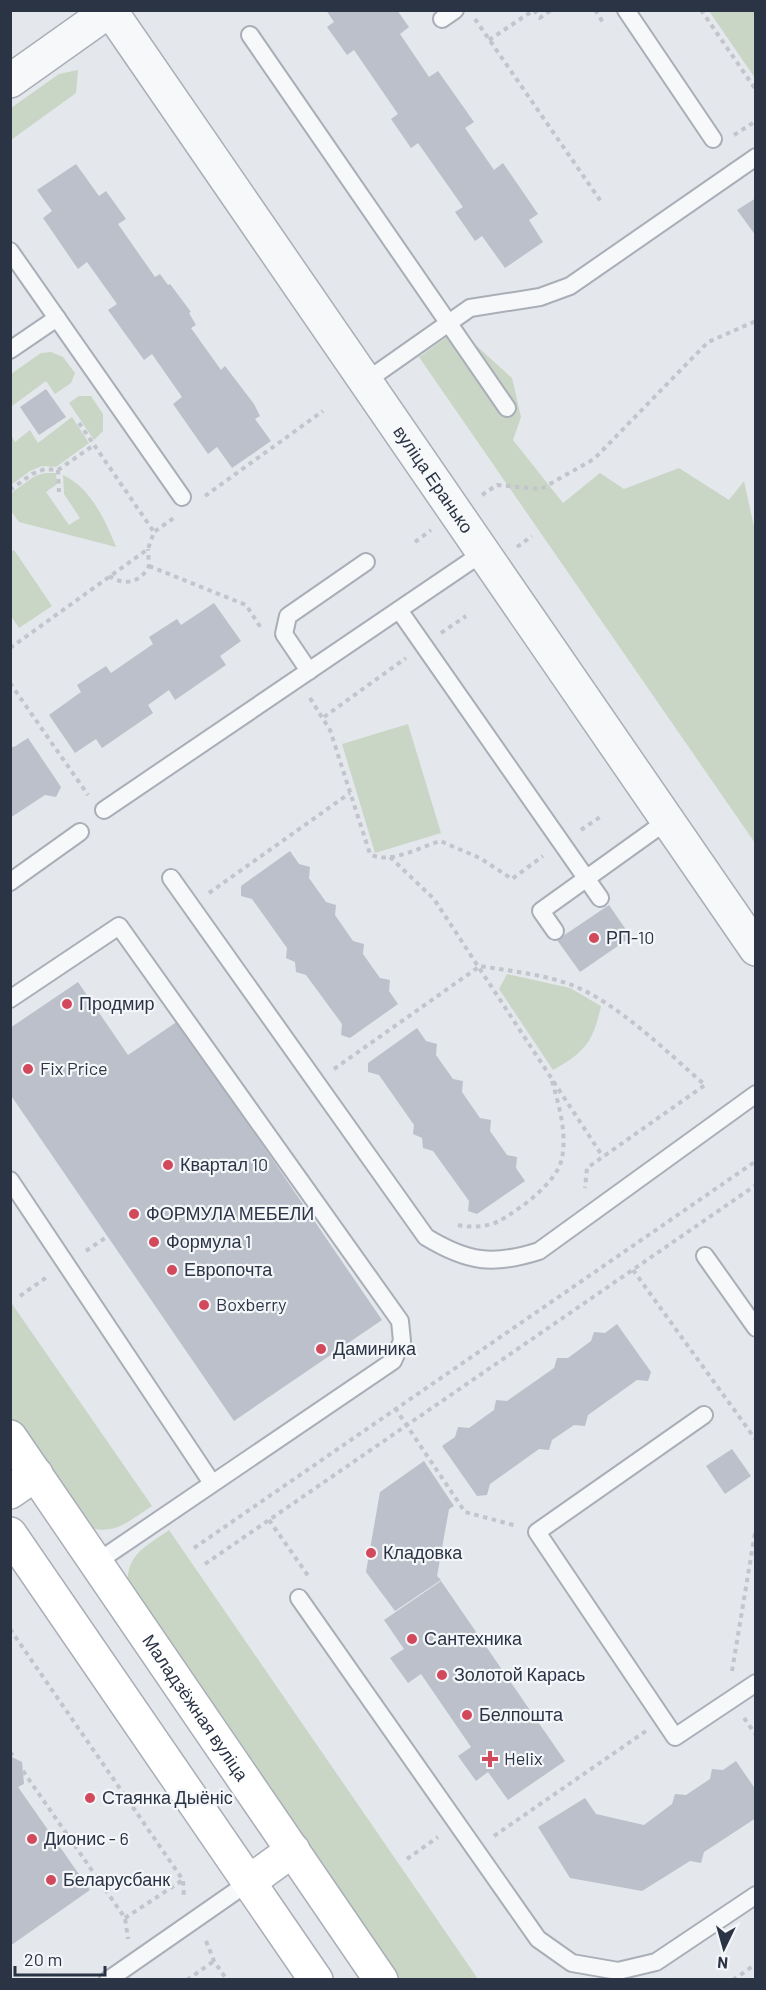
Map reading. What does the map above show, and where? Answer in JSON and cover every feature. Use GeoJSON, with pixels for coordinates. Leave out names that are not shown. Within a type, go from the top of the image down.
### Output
{"type":"FeatureCollection","features":[{"type":"Feature","properties":{"kind":"main road","name":"Маладзёжная вуліца"},"geometry":{"type":"LineString","coordinates":[[10,1437],[23,1483],[97,1562],[381,1980]]}},
{"type":"Feature","properties":{"kind":"main road"},"geometry":{"type":"LineString","coordinates":[[10,1534],[316,1980]]}},
{"type":"Feature","properties":{"kind":"main road"},"geometry":{"type":"LineString","coordinates":[[249,1882],[293,1850]]}},
{"type":"Feature","properties":{"kind":"street"},"geometry":{"type":"LineString","coordinates":[[10,81],[110,10]]}},
{"type":"Feature","properties":{"kind":"street","name":"вуліца Еранько"},"geometry":{"type":"LineString","coordinates":[[110,10],[756,949]]}},
{"type":"Feature","properties":{"kind":"lane"},"geometry":{"type":"LineString","coordinates":[[626,10],[713,140]]}},
{"type":"Feature","properties":{"kind":"lane"},"geometry":{"type":"LineString","coordinates":[[250,35],[507,408]]}},
{"type":"Feature","properties":{"kind":"lane"},"geometry":{"type":"LineString","coordinates":[[366,381],[470,308],[540,297],[570,286],[756,157]]}},
{"type":"Feature","properties":{"kind":"lane"},"geometry":{"type":"LineString","coordinates":[[10,251],[182,504]]}},
{"type":"Feature","properties":{"kind":"lane"},"geometry":{"type":"LineString","coordinates":[[10,350],[57,318]]}},
{"type":"Feature","properties":{"kind":"lane"},"geometry":{"type":"LineString","coordinates":[[98,805],[303,675],[484,552]]}},
{"type":"Feature","properties":{"kind":"lane"},"geometry":{"type":"LineString","coordinates":[[303,675],[284,634],[288,616],[366,562]]}},
{"type":"Feature","properties":{"kind":"lane"},"geometry":{"type":"LineString","coordinates":[[399,610],[600,898]]}},
{"type":"Feature","properties":{"kind":"lane"},"geometry":{"type":"LineString","coordinates":[[555,931],[541,911],[668,820]]}},
{"type":"Feature","properties":{"kind":"lane"},"geometry":{"type":"LineString","coordinates":[[10,882],[80,832]]}},
{"type":"Feature","properties":{"kind":"lane"},"geometry":{"type":"LineString","coordinates":[[171,878],[426,1237],[450,1252],[481,1260],[510,1261],[539,1251],[756,1094]]}},
{"type":"Feature","properties":{"kind":"lane"},"geometry":{"type":"LineString","coordinates":[[10,999],[119,926],[400,1321],[402,1341],[393,1361],[97,1562]]}},
{"type":"Feature","properties":{"kind":"lane"},"geometry":{"type":"LineString","coordinates":[[10,1180],[212,1483]]}},
{"type":"Feature","properties":{"kind":"lane"},"geometry":{"type":"LineString","coordinates":[[705,1256],[756,1328]]}},
{"type":"Feature","properties":{"kind":"lane"},"geometry":{"type":"LineString","coordinates":[[704,1415],[537,1532],[675,1737],[756,1683]]}},
{"type":"Feature","properties":{"kind":"lane"},"geometry":{"type":"LineString","coordinates":[[299,1598],[538,1939],[572,1964],[618,1971],[656,1962],[756,1895]]}},
{"type":"Feature","properties":{"kind":"lane"},"geometry":{"type":"LineString","coordinates":[[108,1980],[249,1882]]}},
{"type":"Feature","properties":{"kind":"path"},"geometry":{"type":"LineString","coordinates":[[470,10],[602,203]]}},
{"type":"Feature","properties":{"kind":"path"},"geometry":{"type":"LineString","coordinates":[[489,39],[534,10],[540,18],[551,10]]}},
{"type":"Feature","properties":{"kind":"path"},"geometry":{"type":"LineString","coordinates":[[701,10],[756,90]]}},
{"type":"Feature","properties":{"kind":"path"},"geometry":{"type":"LineString","coordinates":[[497,485],[541,489],[594,459],[708,342],[756,321]]}},
{"type":"Feature","properties":{"kind":"path"},"geometry":{"type":"LineString","coordinates":[[201,498],[323,411]]}},
{"type":"Feature","properties":{"kind":"path"},"geometry":{"type":"LineString","coordinates":[[79,423],[154,532]]}},
{"type":"Feature","properties":{"kind":"path"},"geometry":{"type":"LineString","coordinates":[[10,490],[32,474],[45,469],[58,470],[94,445]]}},
{"type":"Feature","properties":{"kind":"path"},"geometry":{"type":"LineString","coordinates":[[58,470],[59,492]]}},
{"type":"Feature","properties":{"kind":"path"},"geometry":{"type":"LineString","coordinates":[[109,576],[118,582],[139,579],[150,566],[148,549],[154,532],[182,504]]}},
{"type":"Feature","properties":{"kind":"path"},"geometry":{"type":"LineString","coordinates":[[10,648],[148,549]]}},
{"type":"Feature","properties":{"kind":"path"},"geometry":{"type":"LineString","coordinates":[[150,566],[246,605],[263,631]]}},
{"type":"Feature","properties":{"kind":"path"},"geometry":{"type":"LineString","coordinates":[[324,717],[466,616]]}},
{"type":"Feature","properties":{"kind":"path"},"geometry":{"type":"LineString","coordinates":[[303,675],[324,717],[370,854],[377,858],[390,857],[440,841],[480,858],[512,879],[603,815]]}},
{"type":"Feature","properties":{"kind":"path"},"geometry":{"type":"LineString","coordinates":[[10,683],[98,805]]}},
{"type":"Feature","properties":{"kind":"path"},"geometry":{"type":"LineString","coordinates":[[215,903],[208,894],[350,793]]}},
{"type":"Feature","properties":{"kind":"path"},"geometry":{"type":"LineString","coordinates":[[390,857],[434,899],[603,1157]]}},
{"type":"Feature","properties":{"kind":"path"},"geometry":{"type":"LineString","coordinates":[[334,1069],[480,966],[542,976],[572,985],[603,1003],[648,1035],[705,1085],[587,1168],[587,1183],[583,1195]]}},
{"type":"Feature","properties":{"kind":"path"},"geometry":{"type":"LineString","coordinates":[[327,1059],[340,1078]]}},
{"type":"Feature","properties":{"kind":"path"},"geometry":{"type":"LineString","coordinates":[[451,1223],[482,1227],[498,1221],[544,1188],[558,1172],[562,1159],[564,1134],[550,1075]]}},
{"type":"Feature","properties":{"kind":"path"},"geometry":{"type":"LineString","coordinates":[[194,1548],[756,1161]]}},
{"type":"Feature","properties":{"kind":"path"},"geometry":{"type":"LineString","coordinates":[[205,1564],[756,1185]]}},
{"type":"Feature","properties":{"kind":"path"},"geometry":{"type":"LineString","coordinates":[[633,1270],[756,1440]]}},
{"type":"Feature","properties":{"kind":"path"},"geometry":{"type":"LineString","coordinates":[[20,1296],[30,1289]]}},
{"type":"Feature","properties":{"kind":"path"},"geometry":{"type":"LineString","coordinates":[[395,1408],[465,1512],[537,1532]]}},
{"type":"Feature","properties":{"kind":"path"},"geometry":{"type":"LineString","coordinates":[[269,1520],[310,1578]]}},
{"type":"Feature","properties":{"kind":"path"},"geometry":{"type":"LineString","coordinates":[[756,1527],[728,1693],[756,1735]]}},
{"type":"Feature","properties":{"kind":"path"},"geometry":{"type":"LineString","coordinates":[[10,1629],[183,1880],[185,1905],[203,1931],[214,1961],[227,1980]]}},
{"type":"Feature","properties":{"kind":"path"},"geometry":{"type":"LineString","coordinates":[[485,1830],[491,1838],[663,1719]]}},
{"type":"Feature","properties":{"kind":"path"},"geometry":{"type":"LineString","coordinates":[[23,1771],[125,1918],[128,1942],[139,1958]]}},
{"type":"Feature","properties":{"kind":"path"},"geometry":{"type":"LineString","coordinates":[[125,1918],[183,1880]]}},
{"type":"Feature","properties":{"kind":"path"},"geometry":{"type":"LineString","coordinates":[[187,1980],[214,1961]]}},
{"type":"Feature","properties":{"kind":"path"},"geometry":{"type":"LineString","coordinates":[[733,1980],[756,1964]]}},
{"type":"Feature","properties":{"kind":"green space"},"geometry":{"type":"Polygon","coordinates":[[[709,11],[755,11],[755,78],[709,11]]]}},
{"type":"Feature","properties":{"kind":"green space"},"geometry":{"type":"Polygon","coordinates":[[[78,70],[76,93],[11,140],[11,108],[59,74],[78,70]]]}},
{"type":"Feature","properties":{"kind":"green space"},"geometry":{"type":"Polygon","coordinates":[[[458,329],[512,378],[521,417],[513,440],[563,503],[600,473],[624,489],[679,468],[729,500],[744,481],[756,536],[755,843],[419,357],[458,329]]]}},
{"type":"Feature","properties":{"kind":"green space"},"geometry":{"type":"Polygon","coordinates":[[[51,352],[63,357],[75,373],[71,383],[55,394],[46,381],[12,406],[11,374],[41,353],[51,352]]]}},
{"type":"Feature","properties":{"kind":"green space"},"geometry":{"type":"Polygon","coordinates":[[[79,396],[91,396],[103,414],[103,431],[94,440],[69,403],[79,396]]]}},
{"type":"Feature","properties":{"kind":"green space"},"geometry":{"type":"Polygon","coordinates":[[[72,417],[89,443],[56,467],[42,466],[30,471],[11,485],[11,435],[15,442],[30,430],[38,443],[72,417]]]}},
{"type":"Feature","properties":{"kind":"green space"},"geometry":{"type":"Polygon","coordinates":[[[56,473],[57,484],[46,492],[69,525],[80,518],[64,494],[63,475],[73,480],[89,496],[102,516],[116,547],[19,522],[11,511],[11,493],[35,476],[56,473]]]}},
{"type":"Feature","properties":{"kind":"green space"},"geometry":{"type":"Polygon","coordinates":[[[14,550],[52,606],[19,628],[11,616],[11,552],[14,550]]]}},
{"type":"Feature","properties":{"kind":"green space"},"geometry":{"type":"Polygon","coordinates":[[[408,724],[441,833],[375,853],[342,744],[408,724]]]}},
{"type":"Feature","properties":{"kind":"green space"},"geometry":{"type":"Polygon","coordinates":[[[507,974],[570,988],[601,1006],[595,1029],[586,1045],[553,1070],[499,989],[507,974]]]}},
{"type":"Feature","properties":{"kind":"green space"},"geometry":{"type":"Polygon","coordinates":[[[10,1301],[152,1506],[120,1526],[104,1530],[84,1526],[11,1419],[10,1301]]]}},
{"type":"Feature","properties":{"kind":"green space"},"geometry":{"type":"Polygon","coordinates":[[[169,1530],[478,1979],[396,1979],[128,1590],[129,1568],[133,1560],[144,1548],[169,1530]]]}},
{"type":"Feature","properties":{"kind":"building"},"geometry":{"type":"Polygon","coordinates":[[[326,10],[397,10],[409,27],[400,34],[429,77],[438,71],[474,122],[465,128],[494,170],[503,163],[538,214],[529,220],[543,242],[505,268],[482,236],[475,241],[455,212],[463,207],[418,143],[411,148],[391,119],[398,114],[354,50],[347,55],[327,27],[334,22],[326,10]]]}},
{"type":"Feature","properties":{"kind":"building"},"geometry":{"type":"Polygon","coordinates":[[[76,164],[99,196],[106,191],[126,219],[118,224],[155,277],[160,274],[191,312],[189,313],[196,325],[191,328],[221,370],[225,366],[254,404],[260,416],[255,419],[271,441],[232,468],[217,447],[208,454],[173,404],[182,397],[152,354],[144,360],[108,310],[117,304],[87,262],[78,269],[43,218],[52,211],[37,190],[76,164]]]}},
{"type":"Feature","properties":{"kind":"building"},"geometry":{"type":"Polygon","coordinates":[[[756,198],[756,236],[737,210],[756,198]]]}},
{"type":"Feature","properties":{"kind":"building"},"geometry":{"type":"Polygon","coordinates":[[[46,389],[66,417],[39,435],[20,407],[46,389]]]}},
{"type":"Feature","properties":{"kind":"building"},"geometry":{"type":"Polygon","coordinates":[[[214,603],[241,641],[220,656],[226,665],[175,700],[169,690],[148,705],[153,713],[102,748],[96,739],[75,753],[49,715],[81,692],[77,685],[106,666],[111,673],[153,644],[149,637],[177,619],[181,625],[214,603]]]}},
{"type":"Feature","properties":{"kind":"building"},"geometry":{"type":"Polygon","coordinates":[[[28,738],[61,787],[56,797],[45,795],[10,818],[10,746],[14,747],[28,738]]]}},
{"type":"Feature","properties":{"kind":"building"},"geometry":{"type":"Polygon","coordinates":[[[290,851],[299,864],[310,867],[309,878],[326,902],[336,905],[335,915],[353,941],[364,944],[363,954],[380,978],[390,980],[389,991],[398,1004],[350,1038],[341,1035],[342,1024],[306,975],[296,972],[295,962],[286,958],[287,948],[252,899],[241,896],[241,886],[290,851]]]}},
{"type":"Feature","properties":{"kind":"building","name":"РП-10"},"geometry":{"type":"Polygon","coordinates":[[[609,905],[631,937],[580,972],[557,940],[609,905]]]}},
{"type":"Feature","properties":{"kind":"building","name":"Квартал 10"},"geometry":{"type":"Polygon","coordinates":[[[78,982],[128,1055],[178,1021],[382,1320],[234,1421],[10,1094],[10,1028],[78,982]]]}},
{"type":"Feature","properties":{"kind":"building"},"geometry":{"type":"Polygon","coordinates":[[[417,1028],[426,1041],[437,1044],[436,1055],[453,1079],[463,1081],[462,1092],[480,1118],[491,1120],[490,1131],[507,1155],[517,1157],[516,1168],[525,1181],[477,1214],[468,1211],[469,1201],[433,1151],[423,1148],[422,1138],[413,1134],[414,1125],[379,1075],[368,1072],[368,1063],[417,1028]]]}},
{"type":"Feature","properties":{"kind":"building"},"geometry":{"type":"Polygon","coordinates":[[[617,1324],[651,1372],[648,1381],[637,1380],[588,1415],[585,1426],[574,1425],[552,1440],[549,1450],[539,1449],[490,1484],[487,1495],[477,1496],[442,1446],[455,1437],[458,1427],[469,1428],[494,1410],[496,1400],[507,1401],[554,1368],[557,1358],[568,1358],[591,1341],[594,1332],[605,1333],[617,1324]]]}},
{"type":"Feature","properties":{"kind":"building"},"geometry":{"type":"Polygon","coordinates":[[[732,1449],[751,1476],[725,1494],[706,1466],[732,1449]]]}},
{"type":"Feature","properties":{"kind":"building"},"geometry":{"type":"Polygon","coordinates":[[[424,1461],[454,1506],[449,1509],[437,1576],[441,1580],[395,1611],[366,1572],[380,1492],[424,1461]]]}},
{"type":"Feature","properties":{"kind":"building"},"geometry":{"type":"Polygon","coordinates":[[[441,1581],[565,1761],[508,1800],[488,1772],[476,1781],[458,1756],[471,1747],[421,1674],[408,1683],[390,1658],[404,1649],[384,1620],[441,1581]]]}},
{"type":"Feature","properties":{"kind":"building","name":"Дионис - 6"},"geometry":{"type":"Polygon","coordinates":[[[10,1756],[22,1762],[24,1784],[18,1787],[90,1890],[10,1946],[10,1756]]]}},
{"type":"Feature","properties":{"kind":"building"},"geometry":{"type":"Polygon","coordinates":[[[736,1761],[756,1790],[756,1818],[704,1852],[701,1863],[690,1861],[642,1891],[570,1878],[538,1827],[585,1798],[596,1814],[644,1825],[672,1804],[675,1794],[686,1795],[710,1779],[712,1769],[723,1770],[736,1761]]]}},
{"type":"Feature","properties":{"kind":"place","name":"РП-10"},"geometry":{"type":"Point","coordinates":[594,938]}},
{"type":"Feature","properties":{"kind":"place","name":"Продмир"},"geometry":{"type":"Point","coordinates":[67,1004]}},
{"type":"Feature","properties":{"kind":"place","name":"Fix Price"},"geometry":{"type":"Point","coordinates":[28,1069]}},
{"type":"Feature","properties":{"kind":"place","name":"Квартал 10"},"geometry":{"type":"Point","coordinates":[168,1165]}},
{"type":"Feature","properties":{"kind":"place","name":"ФОРМУЛА МЕБЕЛИ"},"geometry":{"type":"Point","coordinates":[134,1214]}},
{"type":"Feature","properties":{"kind":"place","name":"Формула 1"},"geometry":{"type":"Point","coordinates":[154,1242]}},
{"type":"Feature","properties":{"kind":"place","name":"Европочта"},"geometry":{"type":"Point","coordinates":[172,1270]}},
{"type":"Feature","properties":{"kind":"place","name":"Boxberry"},"geometry":{"type":"Point","coordinates":[204,1305]}},
{"type":"Feature","properties":{"kind":"place","name":"Даминика"},"geometry":{"type":"Point","coordinates":[321,1349]}},
{"type":"Feature","properties":{"kind":"place","name":"Кладовка"},"geometry":{"type":"Point","coordinates":[371,1553]}},
{"type":"Feature","properties":{"kind":"place","name":"Сантехника"},"geometry":{"type":"Point","coordinates":[412,1639]}},
{"type":"Feature","properties":{"kind":"place","name":"Золотой Карась"},"geometry":{"type":"Point","coordinates":[442,1675]}},
{"type":"Feature","properties":{"kind":"place","name":"Белпошта"},"geometry":{"type":"Point","coordinates":[467,1715]}},
{"type":"Feature","properties":{"kind":"place","name":"Helix"},"geometry":{"type":"Point","coordinates":[490,1759]}},
{"type":"Feature","properties":{"kind":"place","name":"Стаянка Дыёніс"},"geometry":{"type":"Point","coordinates":[90,1798]}},
{"type":"Feature","properties":{"kind":"place","name":"Дионис - 6"},"geometry":{"type":"Point","coordinates":[32,1839]}},
{"type":"Feature","properties":{"kind":"place","name":"Беларусбанк"},"geometry":{"type":"Point","coordinates":[51,1880]}}]}
